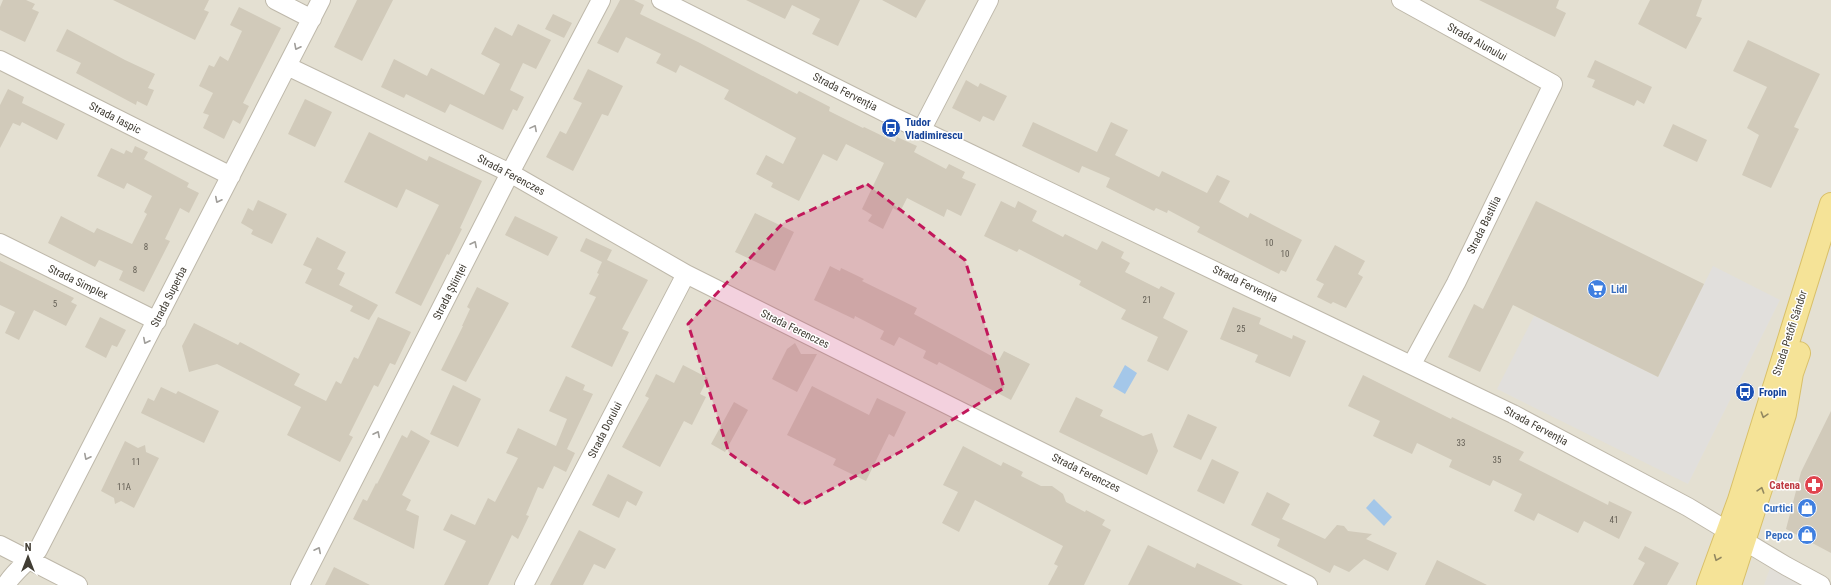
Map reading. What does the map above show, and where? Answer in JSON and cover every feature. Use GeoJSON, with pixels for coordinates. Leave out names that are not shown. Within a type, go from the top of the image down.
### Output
{"type":"FeatureCollection","features":[{"type":"Feature","properties":{"kind":"main road","name":"Strada Petőfi Sándor"},"geometry":{"type":"LineString","coordinates":[[1735,536],[1741,493],[1831,204]]}},
{"type":"Feature","properties":{"kind":"main road","name":"Strada Petőfi Sándor"},"geometry":{"type":"LineString","coordinates":[[1735,536],[1785,414],[1792,373],[1831,250]]}},
{"type":"Feature","properties":{"kind":"main road"},"geometry":{"type":"LineString","coordinates":[[1708,585],[1735,536]]}},
{"type":"Feature","properties":{"kind":"main road"},"geometry":{"type":"LineString","coordinates":[[1730,585],[1735,536]]}},
{"type":"Feature","properties":{"kind":"street"},"geometry":{"type":"LineString","coordinates":[[275,0],[312,19]]}},
{"type":"Feature","properties":{"kind":"street","name":"Strada Superba"},"geometry":{"type":"LineString","coordinates":[[6,585],[11,576],[30,560],[38,550],[321,0]]}},
{"type":"Feature","properties":{"kind":"street","name":"Strada Științei"},"geometry":{"type":"LineString","coordinates":[[300,585],[510,173],[601,0]]}},
{"type":"Feature","properties":{"kind":"street","name":"Strada Fervenția"},"geometry":{"type":"LineString","coordinates":[[661,0],[890,115],[922,129],[1514,414],[1688,507],[1735,536],[1821,585]]}},
{"type":"Feature","properties":{"kind":"street"},"geometry":{"type":"LineString","coordinates":[[922,129],[989,0]]}},
{"type":"Feature","properties":{"kind":"street","name":"Strada Alunului"},"geometry":{"type":"LineString","coordinates":[[1401,0],[1553,84]]}},
{"type":"Feature","properties":{"kind":"street","name":"Strada Iaspic"},"geometry":{"type":"LineString","coordinates":[[0,60],[231,176]]}},
{"type":"Feature","properties":{"kind":"street","name":"Strada Ferenczes"},"geometry":{"type":"LineString","coordinates":[[287,66],[510,173],[686,274],[1308,585]]}},
{"type":"Feature","properties":{"kind":"street","name":"Strada Bastilia"},"geometry":{"type":"LineString","coordinates":[[1412,364],[1456,283],[1553,84]]}},
{"type":"Feature","properties":{"kind":"street","name":"Strada Simplex"},"geometry":{"type":"LineString","coordinates":[[0,243],[157,321]]}},
{"type":"Feature","properties":{"kind":"street","name":"Strada Dorului"},"geometry":{"type":"LineString","coordinates":[[524,585],[686,274]]}},
{"type":"Feature","properties":{"kind":"street"},"geometry":{"type":"LineString","coordinates":[[0,545],[78,585]]}},
{"type":"Feature","properties":{"kind":"highlighted area"},"geometry":{"type":"Polygon","coordinates":[[[867,184],[965,260],[1004,388],[900,452],[802,505],[729,453],[688,324],[783,223],[867,184]]]}},
{"type":"Feature","properties":{"kind":"shaded area"},"geometry":{"type":"Polygon","coordinates":[[[0,0],[1831,0],[1831,585],[0,585],[0,0]]]}},
{"type":"Feature","properties":{"kind":"shaded area"},"geometry":{"type":"Polygon","coordinates":[[[1713,266],[1780,300],[1688,484],[1497,389],[1534,316],[1658,377],[1713,266]]]}},
{"type":"Feature","properties":{"kind":"shaded area"},"geometry":{"type":"Polygon","coordinates":[[[1771,565],[1810,585],[1764,585],[1771,565]]]}},
{"type":"Feature","properties":{"kind":"water"},"geometry":{"type":"Polygon","coordinates":[[[1125,365],[1137,373],[1125,394],[1113,387],[1125,365]]]}},
{"type":"Feature","properties":{"kind":"water"},"geometry":{"type":"Polygon","coordinates":[[[1374,499],[1392,517],[1384,526],[1366,508],[1374,499]]]}},
{"type":"Feature","properties":{"kind":"building"},"geometry":{"type":"Polygon","coordinates":[[[3,0],[26,0],[35,4],[32,9],[39,12],[25,42],[0,30],[0,7],[3,0]]]}},
{"type":"Feature","properties":{"kind":"building"},"geometry":{"type":"Polygon","coordinates":[[[113,0],[209,0],[204,10],[209,12],[195,40],[113,0]]]}},
{"type":"Feature","properties":{"kind":"building"},"geometry":{"type":"Polygon","coordinates":[[[357,0],[393,0],[362,61],[334,47],[357,0]]]}},
{"type":"Feature","properties":{"kind":"building"},"geometry":{"type":"Polygon","coordinates":[[[620,0],[634,0],[644,5],[640,14],[698,42],[797,94],[799,91],[830,107],[829,111],[863,128],[864,127],[895,142],[897,137],[917,146],[914,152],[946,169],[949,164],[965,172],[962,178],[976,184],[961,216],[947,209],[944,217],[907,198],[900,212],[893,208],[883,229],[868,221],[872,215],[862,209],[884,163],[846,144],[837,161],[823,154],[799,201],[771,187],[773,183],[756,174],[766,155],[783,164],[796,138],[724,99],[729,90],[680,65],[676,73],[656,63],[661,54],[626,37],[618,53],[597,43],[620,0]]]}},
{"type":"Feature","properties":{"kind":"building"},"geometry":{"type":"Polygon","coordinates":[[[746,0],[860,0],[838,46],[812,34],[820,19],[792,5],[785,19],[746,0]]]}},
{"type":"Feature","properties":{"kind":"building"},"geometry":{"type":"Polygon","coordinates":[[[882,0],[926,0],[916,18],[882,0]]]}},
{"type":"Feature","properties":{"kind":"building"},"geometry":{"type":"Polygon","coordinates":[[[1479,0],[1559,0],[1556,8],[1566,13],[1555,37],[1479,0]]]}},
{"type":"Feature","properties":{"kind":"building"},"geometry":{"type":"Polygon","coordinates":[[[1650,0],[1702,0],[1696,16],[1702,18],[1686,49],[1638,24],[1650,0]]]}},
{"type":"Feature","properties":{"kind":"building"},"geometry":{"type":"Polygon","coordinates":[[[239,7],[281,28],[243,103],[249,106],[240,124],[233,120],[224,139],[203,128],[209,115],[203,113],[213,93],[199,86],[209,65],[214,67],[220,56],[228,61],[242,31],[230,25],[239,7]]]}},
{"type":"Feature","properties":{"kind":"building"},"geometry":{"type":"Polygon","coordinates":[[[553,14],[572,23],[564,38],[545,29],[553,14]]]}},
{"type":"Feature","properties":{"kind":"building"},"geometry":{"type":"Polygon","coordinates":[[[518,24],[551,40],[536,69],[523,63],[510,90],[524,97],[517,111],[513,109],[503,130],[450,104],[445,113],[406,94],[404,98],[381,87],[394,59],[427,76],[431,68],[484,95],[500,64],[481,54],[495,27],[512,36],[518,24]]]}},
{"type":"Feature","properties":{"kind":"building"},"geometry":{"type":"Polygon","coordinates":[[[67,29],[155,74],[148,88],[154,90],[147,106],[137,101],[136,105],[76,73],[81,63],[56,51],[67,29]]]}},
{"type":"Feature","properties":{"kind":"building"},"geometry":{"type":"Polygon","coordinates":[[[1748,40],[1820,74],[1794,127],[1799,129],[1771,188],[1742,175],[1759,135],[1747,128],[1767,87],[1733,71],[1748,40]]]}},
{"type":"Feature","properties":{"kind":"building"},"geometry":{"type":"Polygon","coordinates":[[[1595,60],[1652,87],[1644,104],[1637,100],[1634,106],[1592,87],[1595,80],[1587,77],[1595,60]]]}},
{"type":"Feature","properties":{"kind":"building"},"geometry":{"type":"Polygon","coordinates":[[[588,69],[623,86],[608,116],[602,114],[573,171],[546,157],[560,131],[566,134],[582,103],[573,99],[588,69]]]}},
{"type":"Feature","properties":{"kind":"building"},"geometry":{"type":"Polygon","coordinates":[[[966,80],[978,87],[980,83],[1007,96],[994,121],[983,116],[980,122],[952,108],[966,80]]]}},
{"type":"Feature","properties":{"kind":"building"},"geometry":{"type":"Polygon","coordinates":[[[8,89],[24,97],[22,103],[65,124],[57,140],[22,122],[20,126],[13,123],[0,148],[0,105],[8,89]]]}},
{"type":"Feature","properties":{"kind":"building"},"geometry":{"type":"Polygon","coordinates":[[[305,99],[332,112],[315,147],[288,134],[305,99]]]}},
{"type":"Feature","properties":{"kind":"building"},"geometry":{"type":"Polygon","coordinates":[[[1033,122],[1097,152],[1111,122],[1128,130],[1115,155],[1159,177],[1162,171],[1207,193],[1217,175],[1230,181],[1219,202],[1248,218],[1250,213],[1302,240],[1286,272],[1281,270],[1279,274],[1197,232],[1200,227],[1168,210],[1167,213],[1156,208],[1154,211],[1106,187],[1110,178],[1082,166],[1079,173],[1022,146],[1033,122]]]}},
{"type":"Feature","properties":{"kind":"building"},"geometry":{"type":"Polygon","coordinates":[[[1673,124],[1707,140],[1697,162],[1663,146],[1673,124]]]}},
{"type":"Feature","properties":{"kind":"building"},"geometry":{"type":"Polygon","coordinates":[[[369,132],[427,161],[429,156],[482,181],[460,228],[462,229],[449,255],[447,254],[421,306],[395,293],[439,205],[406,189],[397,208],[344,182],[369,132]]]}},
{"type":"Feature","properties":{"kind":"building"},"geometry":{"type":"Polygon","coordinates":[[[135,146],[148,152],[144,159],[189,183],[187,187],[199,193],[189,213],[180,208],[165,239],[170,241],[144,292],[119,280],[123,271],[99,260],[95,267],[48,243],[61,216],[94,233],[97,228],[132,244],[147,214],[144,212],[152,196],[127,183],[124,189],[97,176],[111,148],[124,154],[126,150],[132,153],[135,146]]]}},
{"type":"Feature","properties":{"kind":"building"},"geometry":{"type":"Polygon","coordinates":[[[258,200],[287,214],[272,244],[251,234],[253,230],[241,223],[248,208],[253,211],[258,200]]]}},
{"type":"Feature","properties":{"kind":"building"},"geometry":{"type":"Polygon","coordinates":[[[1001,201],[1015,208],[1018,201],[1037,211],[1032,221],[1063,237],[1065,234],[1097,250],[1102,241],[1124,252],[1121,258],[1130,263],[1125,272],[1159,289],[1161,286],[1175,293],[1163,318],[1188,331],[1168,371],[1147,361],[1158,337],[1121,319],[1126,310],[1079,285],[1081,281],[1019,249],[1017,252],[984,236],[1001,201]]]}},
{"type":"Feature","properties":{"kind":"building","name":"Lidl"},"geometry":{"type":"Polygon","coordinates":[[[1536,201],[1704,284],[1658,377],[1513,305],[1480,372],[1448,357],[1474,304],[1483,309],[1536,201]]]}},
{"type":"Feature","properties":{"kind":"building"},"geometry":{"type":"Polygon","coordinates":[[[755,213],[794,232],[775,271],[735,252],[755,213]]]}},
{"type":"Feature","properties":{"kind":"building"},"geometry":{"type":"Polygon","coordinates":[[[515,216],[558,237],[548,256],[505,235],[515,216]]]}},
{"type":"Feature","properties":{"kind":"building"},"geometry":{"type":"Polygon","coordinates":[[[317,237],[346,252],[337,269],[345,273],[339,285],[378,305],[369,320],[350,311],[353,306],[305,283],[312,269],[303,265],[317,237]]]}},
{"type":"Feature","properties":{"kind":"building"},"geometry":{"type":"Polygon","coordinates":[[[586,238],[612,250],[607,260],[648,280],[622,329],[629,332],[612,367],[571,347],[596,297],[589,294],[599,274],[597,273],[602,262],[580,251],[586,238]]]}},
{"type":"Feature","properties":{"kind":"building"},"geometry":{"type":"Polygon","coordinates":[[[1335,245],[1365,261],[1358,274],[1363,277],[1346,308],[1333,302],[1331,304],[1317,297],[1324,284],[1316,280],[1335,245]]]}},
{"type":"Feature","properties":{"kind":"building"},"geometry":{"type":"Polygon","coordinates":[[[0,261],[74,298],[71,302],[77,305],[66,326],[34,310],[19,340],[5,333],[15,312],[0,305],[0,261]]]}},
{"type":"Feature","properties":{"kind":"building"},"geometry":{"type":"Polygon","coordinates":[[[830,266],[840,271],[841,268],[864,279],[862,281],[917,308],[914,314],[999,360],[1004,351],[1030,364],[1011,400],[939,362],[937,365],[923,358],[926,351],[899,337],[894,346],[880,339],[884,331],[855,316],[854,319],[814,300],[830,266]]]}},
{"type":"Feature","properties":{"kind":"building"},"geometry":{"type":"Polygon","coordinates":[[[477,287],[509,303],[466,382],[441,370],[463,326],[470,309],[467,307],[477,287]]]}},
{"type":"Feature","properties":{"kind":"building"},"geometry":{"type":"Polygon","coordinates":[[[1233,307],[1261,318],[1259,324],[1292,339],[1293,335],[1306,341],[1290,377],[1255,362],[1258,355],[1220,339],[1233,307]]]}},
{"type":"Feature","properties":{"kind":"building"},"geometry":{"type":"Polygon","coordinates":[[[100,317],[126,330],[117,347],[112,345],[106,358],[85,347],[100,317]]]}},
{"type":"Feature","properties":{"kind":"building"},"geometry":{"type":"Polygon","coordinates":[[[378,317],[411,332],[395,365],[390,363],[378,387],[374,385],[349,435],[353,437],[340,462],[287,435],[301,407],[217,364],[189,372],[182,346],[194,323],[238,345],[240,342],[300,374],[294,385],[326,401],[336,381],[341,384],[354,357],[358,359],[378,317]]]}},
{"type":"Feature","properties":{"kind":"building"},"geometry":{"type":"Polygon","coordinates":[[[795,343],[801,354],[817,354],[797,392],[772,379],[787,349],[795,343]]]}},
{"type":"Feature","properties":{"kind":"building"},"geometry":{"type":"Polygon","coordinates":[[[683,365],[708,378],[700,394],[706,397],[692,425],[684,421],[660,467],[622,447],[649,398],[645,396],[656,374],[674,383],[683,365]]]}},
{"type":"Feature","properties":{"kind":"building"},"geometry":{"type":"Polygon","coordinates":[[[1363,375],[1451,419],[1452,417],[1524,452],[1519,460],[1608,505],[1609,501],[1632,512],[1619,539],[1584,521],[1578,533],[1538,513],[1534,521],[1514,511],[1522,494],[1493,480],[1490,486],[1449,467],[1452,460],[1417,443],[1412,454],[1373,436],[1380,421],[1348,406],[1363,375]]]}},
{"type":"Feature","properties":{"kind":"building"},"geometry":{"type":"Polygon","coordinates":[[[566,376],[585,385],[583,390],[593,394],[567,449],[575,453],[566,472],[554,466],[543,489],[538,487],[526,515],[529,516],[518,539],[512,535],[488,585],[444,585],[466,541],[443,530],[451,514],[475,525],[488,498],[495,502],[518,458],[506,453],[518,428],[556,446],[567,419],[549,411],[566,376]]]}},
{"type":"Feature","properties":{"kind":"building"},"geometry":{"type":"Polygon","coordinates":[[[453,385],[481,399],[458,447],[430,434],[453,385]]]}},
{"type":"Feature","properties":{"kind":"building"},"geometry":{"type":"Polygon","coordinates":[[[812,386],[869,415],[877,398],[906,412],[894,437],[889,434],[866,481],[833,465],[836,459],[787,435],[812,386]]]}},
{"type":"Feature","properties":{"kind":"building"},"geometry":{"type":"Polygon","coordinates":[[[161,387],[176,394],[178,391],[219,411],[204,443],[141,413],[148,398],[154,401],[161,387]]]}},
{"type":"Feature","properties":{"kind":"building"},"geometry":{"type":"Polygon","coordinates":[[[1076,397],[1103,410],[1100,416],[1143,436],[1152,433],[1158,451],[1147,475],[1059,432],[1076,397]]]}},
{"type":"Feature","properties":{"kind":"building"},"geometry":{"type":"Polygon","coordinates":[[[734,402],[748,410],[725,452],[711,444],[734,402]]]}},
{"type":"Feature","properties":{"kind":"building"},"geometry":{"type":"Polygon","coordinates":[[[1831,411],[1831,553],[1786,529],[1801,472],[1831,411]]]}},
{"type":"Feature","properties":{"kind":"building"},"geometry":{"type":"Polygon","coordinates":[[[1188,414],[1217,427],[1201,460],[1173,447],[1188,414]]]}},
{"type":"Feature","properties":{"kind":"building"},"geometry":{"type":"Polygon","coordinates":[[[411,430],[430,441],[402,495],[411,500],[406,510],[419,516],[414,549],[353,519],[363,499],[367,501],[376,483],[377,484],[402,435],[407,438],[411,430]]]}},
{"type":"Feature","properties":{"kind":"building"},"geometry":{"type":"Polygon","coordinates":[[[125,441],[138,448],[145,445],[146,452],[159,458],[134,508],[121,501],[115,504],[114,498],[101,491],[125,441]]]}},
{"type":"Feature","properties":{"kind":"building"},"geometry":{"type":"Polygon","coordinates":[[[963,446],[1001,466],[1003,462],[1023,472],[1021,476],[1041,486],[1052,486],[1063,494],[1066,502],[1105,520],[1102,525],[1111,530],[1084,585],[1048,585],[1058,566],[1054,564],[1063,546],[975,500],[959,532],[942,523],[958,492],[943,485],[963,446]]]}},
{"type":"Feature","properties":{"kind":"building"},"geometry":{"type":"Polygon","coordinates":[[[1212,459],[1239,472],[1224,504],[1197,491],[1212,459]]]}},
{"type":"Feature","properties":{"kind":"building"},"geometry":{"type":"Polygon","coordinates":[[[608,474],[643,492],[636,506],[627,501],[619,518],[592,505],[608,474]]]}},
{"type":"Feature","properties":{"kind":"building"},"geometry":{"type":"Polygon","coordinates":[[[1267,492],[1290,504],[1282,519],[1325,539],[1337,525],[1344,526],[1348,531],[1372,534],[1366,539],[1397,553],[1388,571],[1364,559],[1349,572],[1334,565],[1330,573],[1277,546],[1280,539],[1251,525],[1267,492]]]}},
{"type":"Feature","properties":{"kind":"building"},"geometry":{"type":"Polygon","coordinates":[[[579,530],[616,549],[605,569],[594,564],[583,585],[550,585],[579,530]]]}},
{"type":"Feature","properties":{"kind":"building"},"geometry":{"type":"Polygon","coordinates":[[[1148,545],[1195,568],[1197,563],[1243,585],[1128,585],[1148,545]]]}},
{"type":"Feature","properties":{"kind":"building"},"geometry":{"type":"Polygon","coordinates":[[[1645,546],[1679,563],[1667,585],[1633,585],[1645,563],[1638,559],[1645,546]]]}},
{"type":"Feature","properties":{"kind":"building"},"geometry":{"type":"Polygon","coordinates":[[[1437,560],[1487,585],[1425,585],[1437,560]]]}},
{"type":"Feature","properties":{"kind":"building"},"geometry":{"type":"Polygon","coordinates":[[[334,567],[370,585],[325,585],[334,567]]]}},
{"type":"Feature","properties":{"kind":"place","name":"Tudor Vladimirescu"},"geometry":{"type":"Point","coordinates":[891,128]}},
{"type":"Feature","properties":{"kind":"place","name":"Lidl"},"geometry":{"type":"Point","coordinates":[1597,289]}},
{"type":"Feature","properties":{"kind":"place","name":"Fropin"},"geometry":{"type":"Point","coordinates":[1745,392]}},
{"type":"Feature","properties":{"kind":"place","name":"Catena"},"geometry":{"type":"Point","coordinates":[1814,485]}},
{"type":"Feature","properties":{"kind":"place","name":"Curtici"},"geometry":{"type":"Point","coordinates":[1807,508]}},
{"type":"Feature","properties":{"kind":"place","name":"Pepco"},"geometry":{"type":"Point","coordinates":[1807,535]}}]}
